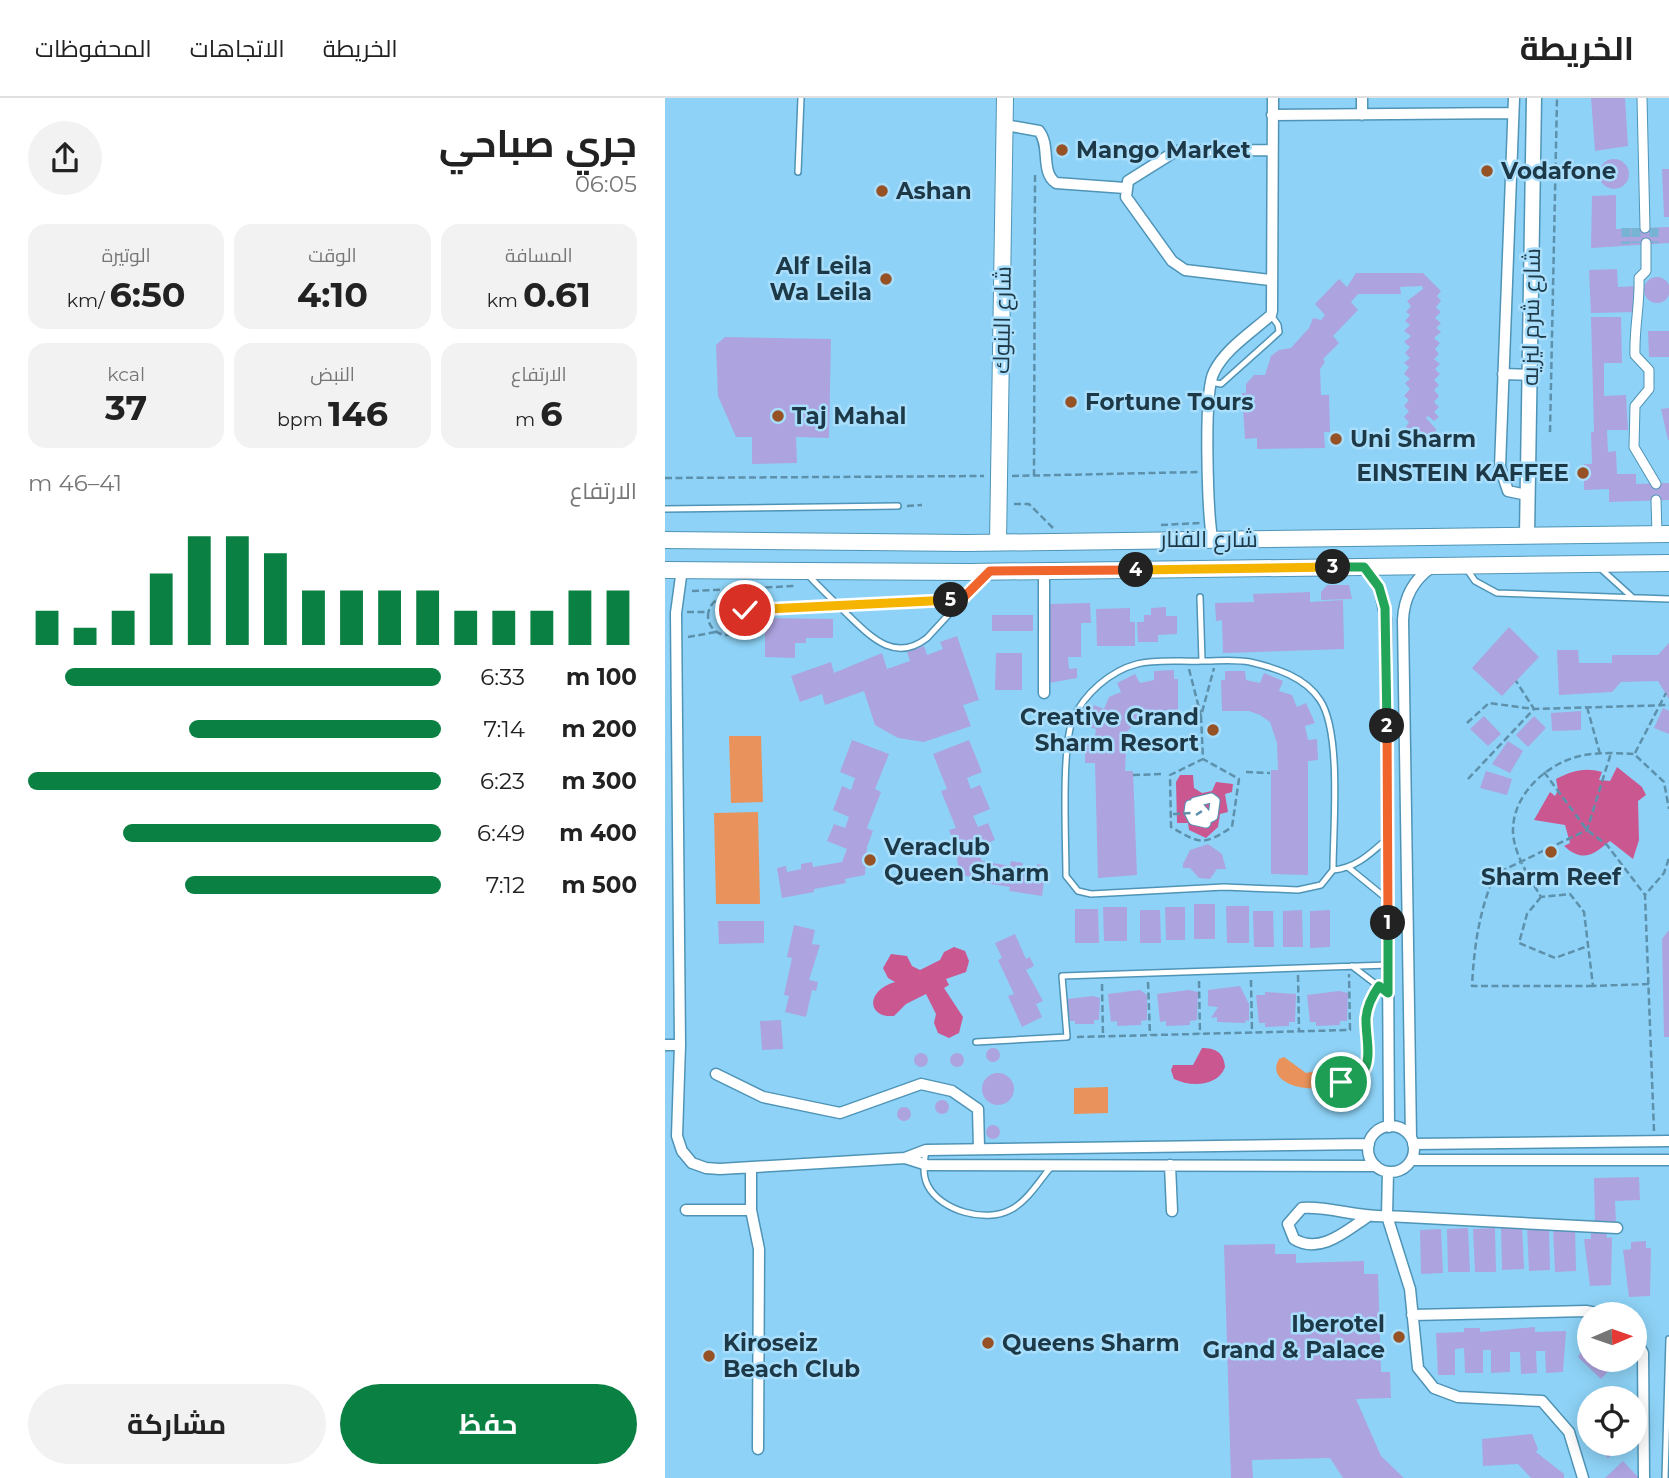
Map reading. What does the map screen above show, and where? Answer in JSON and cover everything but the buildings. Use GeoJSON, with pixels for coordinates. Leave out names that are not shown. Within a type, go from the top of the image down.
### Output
{"type":"FeatureCollection","features":[{"type":"Feature","properties":{"kind":"main road","name":"شارع البنوك"},"geometry":{"type":"LineString","coordinates":[[998,542],[1005,98]]}},
{"type":"Feature","properties":{"kind":"main road","name":"شارع الفنار"},"geometry":{"type":"LineString","coordinates":[[665,540],[998,542],[1211,531],[1663,534]]}},
{"type":"Feature","properties":{"kind":"main road"},"geometry":{"type":"LineString","coordinates":[[682,569],[683,549],[689,539]]}},
{"type":"Feature","properties":{"kind":"main road","name":"شارع الفنار"},"geometry":{"type":"LineString","coordinates":[[665,570],[1044,571],[1669,563]]}},
{"type":"Feature","properties":{"kind":"street"},"geometry":{"type":"LineString","coordinates":[[1211,531],[1208,472],[1211,383],[1214,370],[1230,350],[1271,315],[1273,98]]}},
{"type":"Feature","properties":{"kind":"street"},"geometry":{"type":"LineString","coordinates":[[1361,98],[1361,115]]}},
{"type":"Feature","properties":{"kind":"street"},"geometry":{"type":"LineString","coordinates":[[1514,98],[1500,476],[1508,491],[1528,495]]}},
{"type":"Feature","properties":{"kind":"street","name":"شارع شرم ليزيه"},"geometry":{"type":"LineString","coordinates":[[1527,535],[1534,98]]}},
{"type":"Feature","properties":{"kind":"street"},"geometry":{"type":"LineString","coordinates":[[1642,98],[1645,228]]}},
{"type":"Feature","properties":{"kind":"street"},"geometry":{"type":"LineString","coordinates":[[1272,115],[1513,113]]}},
{"type":"Feature","properties":{"kind":"street"},"geometry":{"type":"LineString","coordinates":[[1005,125],[1039,131],[1044,137],[1049,177],[1056,183],[1125,188]]}},
{"type":"Feature","properties":{"kind":"street"},"geometry":{"type":"LineString","coordinates":[[1271,280],[1185,270],[1172,261],[1126,197],[1125,188],[1128,181],[1176,151],[1272,150]]}},
{"type":"Feature","properties":{"kind":"street"},"geometry":{"type":"LineString","coordinates":[[1646,243],[1646,271],[1639,278],[1640,312],[1634,323],[1635,355],[1649,370],[1649,389],[1635,407],[1634,447],[1656,484]]}},
{"type":"Feature","properties":{"kind":"street"},"geometry":{"type":"LineString","coordinates":[[1507,275],[1531,277]]}},
{"type":"Feature","properties":{"kind":"street"},"geometry":{"type":"LineString","coordinates":[[1503,374],[1530,375]]}},
{"type":"Feature","properties":{"kind":"street"},"geometry":{"type":"LineString","coordinates":[[1656,500],[1663,534]]}},
{"type":"Feature","properties":{"kind":"street"},"geometry":{"type":"LineString","coordinates":[[905,1158],[924,1164],[1376,1166],[1388,1172],[1403,1168],[1411,1160],[1403,620],[1405,602],[1413,586],[1433,566]]}},
{"type":"Feature","properties":{"kind":"street"},"geometry":{"type":"LineString","coordinates":[[1364,567],[1379,587],[1385,608],[1388,965],[1383,990],[1389,1127]]}},
{"type":"Feature","properties":{"kind":"street"},"geometry":{"type":"LineString","coordinates":[[682,569],[676,613],[680,1045],[677,1136],[682,1151],[692,1163],[706,1168],[751,1168],[905,1158],[926,1150],[1369,1144]]}},
{"type":"Feature","properties":{"kind":"street"},"geometry":{"type":"LineString","coordinates":[[1044,571],[1044,693]]}},
{"type":"Feature","properties":{"kind":"street"},"geometry":{"type":"LineString","coordinates":[[665,1045],[680,1045]]}},
{"type":"Feature","properties":{"kind":"street"},"geometry":{"type":"LineString","coordinates":[[716,1074],[763,1097],[840,1113],[922,1084],[953,1091],[978,1109],[979,1149]]}},
{"type":"Feature","properties":{"kind":"street"},"geometry":{"type":"LineString","coordinates":[[1376,1166],[1369,1155],[1369,1144],[1374,1134],[1389,1127],[1402,1129],[1412,1141]]}},
{"type":"Feature","properties":{"kind":"street"},"geometry":{"type":"LineString","coordinates":[[1412,1141],[1669,1141]]}},
{"type":"Feature","properties":{"kind":"street"},"geometry":{"type":"LineString","coordinates":[[1411,1160],[1669,1160]]}},
{"type":"Feature","properties":{"kind":"street"},"geometry":{"type":"LineString","coordinates":[[1170,1166],[1172,1211]]}},
{"type":"Feature","properties":{"kind":"street"},"geometry":{"type":"LineString","coordinates":[[751,1168],[751,1210],[759,1249],[758,1449]]}},
{"type":"Feature","properties":{"kind":"street"},"geometry":{"type":"LineString","coordinates":[[1388,1172],[1387,1216],[1409,1289],[1418,1368],[1434,1388],[1458,1397],[1542,1401],[1569,1432],[1583,1478]]}},
{"type":"Feature","properties":{"kind":"street"},"geometry":{"type":"LineString","coordinates":[[1367,1217],[1329,1242],[1313,1245],[1302,1244],[1294,1239],[1288,1224],[1302,1208],[1315,1207],[1367,1217],[1617,1228]]}},
{"type":"Feature","properties":{"kind":"street"},"geometry":{"type":"LineString","coordinates":[[686,1210],[751,1210]]}},
{"type":"Feature","properties":{"kind":"street"},"geometry":{"type":"LineString","coordinates":[[1412,1315],[1577,1311]]}},
{"type":"Feature","properties":{"kind":"street"},"geometry":{"type":"LineString","coordinates":[[1643,1372],[1644,1478]]}},
{"type":"Feature","properties":{"kind":"lane"},"geometry":{"type":"LineString","coordinates":[[798,172],[801,98]]}},
{"type":"Feature","properties":{"kind":"lane"},"geometry":{"type":"LineString","coordinates":[[1211,383],[1221,384],[1279,332],[1271,315]]}},
{"type":"Feature","properties":{"kind":"lane"},"geometry":{"type":"LineString","coordinates":[[665,509],[898,506]]}},
{"type":"Feature","properties":{"kind":"lane"},"geometry":{"type":"LineString","coordinates":[[1595,564],[1632,597]]}},
{"type":"Feature","properties":{"kind":"lane"},"geometry":{"type":"LineString","coordinates":[[1464,566],[1475,581],[1497,593],[1669,599]]}},
{"type":"Feature","properties":{"kind":"lane"},"geometry":{"type":"LineString","coordinates":[[805,570],[876,641],[900,649],[916,647],[927,638],[990,571]]}},
{"type":"Feature","properties":{"kind":"lane"},"geometry":{"type":"LineString","coordinates":[[1201,597],[1202,661]]}},
{"type":"Feature","properties":{"kind":"lane"},"geometry":{"type":"LineString","coordinates":[[745,610],[962,599]]}},
{"type":"Feature","properties":{"kind":"lane"},"geometry":{"type":"LineString","coordinates":[[1202,661],[1248,662],[1295,677],[1320,700],[1328,718],[1333,747],[1333,870],[1321,885],[1298,890],[1224,887],[1091,894],[1078,891],[1066,876],[1067,744],[1073,719],[1096,687],[1115,673],[1149,662],[1202,661]]}},
{"type":"Feature","properties":{"kind":"lane"},"geometry":{"type":"LineString","coordinates":[[1333,870],[1349,869],[1387,839]]}},
{"type":"Feature","properties":{"kind":"lane"},"geometry":{"type":"LineString","coordinates":[[1349,869],[1388,899]]}},
{"type":"Feature","properties":{"kind":"lane"},"geometry":{"type":"LineString","coordinates":[[976,1042],[1067,1037],[1062,976],[1388,965]]}},
{"type":"Feature","properties":{"kind":"lane"},"geometry":{"type":"LineString","coordinates":[[1350,966],[1383,990]]}},
{"type":"Feature","properties":{"kind":"lane"},"geometry":{"type":"LineString","coordinates":[[926,1150],[924,1164],[928,1186],[937,1198],[958,1209],[979,1214],[1002,1214],[1015,1208],[1053,1165]]}},
{"type":"Feature","properties":{"kind":"lane"},"geometry":{"type":"LineString","coordinates":[[1665,1478],[1669,1339]]}},
{"type":"Feature","properties":{"kind":"path"},"geometry":{"type":"LineString","coordinates":[[1550,432],[1557,98]]}},
{"type":"Feature","properties":{"kind":"path"},"geometry":{"type":"LineString","coordinates":[[1034,476],[1035,172]]}},
{"type":"Feature","properties":{"kind":"path"},"geometry":{"type":"LineString","coordinates":[[665,478],[1208,472]]}},
{"type":"Feature","properties":{"kind":"path"},"geometry":{"type":"LineString","coordinates":[[999,504],[1029,504],[1055,529]]}},
{"type":"Feature","properties":{"kind":"path"},"geometry":{"type":"LineString","coordinates":[[898,506],[922,505]]}},
{"type":"Feature","properties":{"kind":"path"},"geometry":{"type":"LineString","coordinates":[[1158,525],[1211,531]]}},
{"type":"Feature","properties":{"kind":"path"},"geometry":{"type":"LineString","coordinates":[[676,638],[716,632],[726,635],[737,633],[745,625],[745,610],[734,597],[723,596],[713,602],[708,612],[709,623],[716,632]]}},
{"type":"Feature","properties":{"kind":"path"},"geometry":{"type":"LineString","coordinates":[[676,613],[708,612]]}},
{"type":"Feature","properties":{"kind":"path"},"geometry":{"type":"LineString","coordinates":[[1187,662],[1201,716],[1216,661]]}},
{"type":"Feature","properties":{"kind":"path"},"geometry":{"type":"LineString","coordinates":[[1516,681],[1534,709]]}},
{"type":"Feature","properties":{"kind":"path"},"geometry":{"type":"LineString","coordinates":[[1635,754],[1665,693]]}},
{"type":"Feature","properties":{"kind":"path"},"geometry":{"type":"LineString","coordinates":[[1467,723],[1489,703],[1534,709],[1669,705]]}},
{"type":"Feature","properties":{"kind":"path"},"geometry":{"type":"LineString","coordinates":[[1587,707],[1599,754]]}},
{"type":"Feature","properties":{"kind":"path"},"geometry":{"type":"LineString","coordinates":[[1468,779],[1534,709]]}},
{"type":"Feature","properties":{"kind":"path"},"geometry":{"type":"LineString","coordinates":[[1611,753],[1587,830],[1495,874],[1484,898],[1475,943],[1472,986],[1649,984]]}},
{"type":"Feature","properties":{"kind":"path"},"geometry":{"type":"LineString","coordinates":[[1541,897],[1521,860],[1513,834],[1516,808],[1544,772],[1579,756],[1635,754],[1664,782],[1669,809]]}},
{"type":"Feature","properties":{"kind":"path"},"geometry":{"type":"LineString","coordinates":[[1247,772],[1271,773]]}},
{"type":"Feature","properties":{"kind":"path"},"geometry":{"type":"LineString","coordinates":[[1544,772],[1587,830],[1607,845],[1645,895],[1654,1141]]}},
{"type":"Feature","properties":{"kind":"path"},"geometry":{"type":"LineString","coordinates":[[1133,775],[1163,774]]}},
{"type":"Feature","properties":{"kind":"path"},"geometry":{"type":"LineString","coordinates":[[1171,814],[1196,813]]}},
{"type":"Feature","properties":{"kind":"path"},"geometry":{"type":"LineString","coordinates":[[1645,895],[1664,873],[1669,858]]}},
{"type":"Feature","properties":{"kind":"path"},"geometry":{"type":"LineString","coordinates":[[1664,873],[1669,875]]}},
{"type":"Feature","properties":{"kind":"path"},"geometry":{"type":"LineString","coordinates":[[1589,946],[1555,958],[1519,943],[1527,914],[1541,897],[1570,894],[1584,912],[1589,946],[1593,986]]}},
{"type":"Feature","properties":{"kind":"path"},"geometry":{"type":"LineString","coordinates":[[1067,1037],[1350,1030],[1350,966]]}},
{"type":"Feature","properties":{"kind":"path"},"geometry":{"type":"LineString","coordinates":[[1298,968],[1299,1031]]}},
{"type":"Feature","properties":{"kind":"path"},"geometry":{"type":"LineString","coordinates":[[1251,970],[1252,1032]]}},
{"type":"Feature","properties":{"kind":"path"},"geometry":{"type":"LineString","coordinates":[[1199,971],[1201,1034]]}},
{"type":"Feature","properties":{"kind":"path"},"geometry":{"type":"LineString","coordinates":[[1148,973],[1150,1035]]}},
{"type":"Feature","properties":{"kind":"path"},"geometry":{"type":"LineString","coordinates":[[1101,975],[1103,1036]]}},
{"type":"Feature","properties":{"kind":"path"},"geometry":{"type":"LineString","coordinates":[[1341,1082],[1349,1081],[1367,1066],[1370,1052],[1366,1017],[1383,990]]}},
{"type":"Feature","properties":{"kind":"shaded area"},"geometry":{"type":"Polygon","coordinates":[[[729,736],[761,736],[763,802],[731,803],[729,736]]]}},
{"type":"Feature","properties":{"kind":"shaded area"},"geometry":{"type":"Polygon","coordinates":[[[1617,767],[1642,787],[1646,795],[1638,801],[1639,840],[1633,859],[1610,841],[1593,853],[1582,856],[1564,846],[1570,843],[1565,825],[1534,820],[1550,792],[1555,796],[1558,790],[1556,779],[1573,772],[1589,770],[1602,772],[1599,780],[1610,781],[1617,767]]]}},
{"type":"Feature","properties":{"kind":"shaded area"},"geometry":{"type":"Polygon","coordinates":[[[1180,775],[1193,775],[1194,788],[1202,793],[1212,791],[1216,782],[1233,784],[1232,792],[1225,794],[1228,812],[1220,814],[1218,827],[1206,838],[1189,830],[1188,823],[1177,823],[1176,782],[1180,775]]]}},
{"type":"Feature","properties":{"kind":"shaded area"},"geometry":{"type":"Polygon","coordinates":[[[758,812],[760,904],[716,904],[714,813],[758,812]]]}},
{"type":"Feature","properties":{"kind":"shaded area"},"geometry":{"type":"Polygon","coordinates":[[[954,947],[965,951],[969,961],[966,972],[946,979],[949,985],[944,988],[963,1017],[959,1033],[949,1038],[938,1033],[934,1023],[936,1014],[926,994],[906,1004],[894,1016],[879,1013],[873,1003],[874,997],[885,986],[895,982],[888,978],[883,968],[891,954],[907,956],[912,966],[920,970],[940,960],[944,952],[954,947]]]}},
{"type":"Feature","properties":{"kind":"shaded area"},"geometry":{"type":"Polygon","coordinates":[[[1202,1048],[1221,1054],[1225,1067],[1221,1074],[1203,1084],[1174,1079],[1171,1070],[1173,1065],[1193,1065],[1202,1048]]]}},
{"type":"Feature","properties":{"kind":"shaded area"},"geometry":{"type":"Polygon","coordinates":[[[1284,1057],[1306,1073],[1329,1068],[1337,1075],[1338,1083],[1332,1087],[1310,1089],[1287,1083],[1279,1077],[1276,1069],[1279,1059],[1284,1057]]]}},
{"type":"Feature","properties":{"kind":"shaded area"},"geometry":{"type":"Polygon","coordinates":[[[1108,1087],[1108,1113],[1074,1114],[1074,1088],[1108,1087]]]}},
{"type":"Feature","properties":{"kind":"tunnel"},"geometry":{"type":"LineString","coordinates":[[1626,228],[1626,244]]}},
{"type":"Feature","properties":{"kind":"tunnel"},"geometry":{"type":"LineString","coordinates":[[1636,228],[1636,243]]}},
{"type":"Feature","properties":{"kind":"tunnel"},"geometry":{"type":"LineString","coordinates":[[1654,228],[1654,243]]}},
{"type":"Feature","properties":{"kind":"place","name":"Mango Market"},"geometry":{"type":"Point","coordinates":[1062,150]}},
{"type":"Feature","properties":{"kind":"place","name":"Vodafone"},"geometry":{"type":"Point","coordinates":[1487,171]}},
{"type":"Feature","properties":{"kind":"place","name":"Ashan"},"geometry":{"type":"Point","coordinates":[882,191]}},
{"type":"Feature","properties":{"kind":"place","name":"Alf Leila Wa Leila"},"geometry":{"type":"Point","coordinates":[886,279]}},
{"type":"Feature","properties":{"kind":"place","name":"Fortune Tours"},"geometry":{"type":"Point","coordinates":[1071,402]}},
{"type":"Feature","properties":{"kind":"place","name":"Taj Mahal"},"geometry":{"type":"Point","coordinates":[778,416]}},
{"type":"Feature","properties":{"kind":"place","name":"Uni Sharm"},"geometry":{"type":"Point","coordinates":[1336,439]}},
{"type":"Feature","properties":{"kind":"place","name":"EINSTEIN KAFFEE"},"geometry":{"type":"Point","coordinates":[1583,473]}},
{"type":"Feature","properties":{"kind":"place","name":"Creative Grand Sharm Resort"},"geometry":{"type":"Point","coordinates":[1213,730]}},
{"type":"Feature","properties":{"kind":"place","name":"Sharm Reef"},"geometry":{"type":"Point","coordinates":[1551,852]}},
{"type":"Feature","properties":{"kind":"place","name":"Veraclub Queen Sharm"},"geometry":{"type":"Point","coordinates":[870,860]}},
{"type":"Feature","properties":{"kind":"place","name":"Iberotel Grand & Palace"},"geometry":{"type":"Point","coordinates":[1399,1337]}},
{"type":"Feature","properties":{"kind":"place","name":"Queens Sharm"},"geometry":{"type":"Point","coordinates":[988,1343]}},
{"type":"Feature","properties":{"kind":"place","name":"Kiroseiz Beach Club"},"geometry":{"type":"Point","coordinates":[709,1356]}},
{"type":"Feature","properties":{"kind":"route"},"geometry":{"type":"LineString","coordinates":[[745,610],[962,599],[990,571],[1364,567],[1379,587],[1386,619],[1388,993],[1379,986],[1368,1008],[1366,1017],[1370,1052],[1367,1066],[1349,1081],[1341,1082]]}}]}
